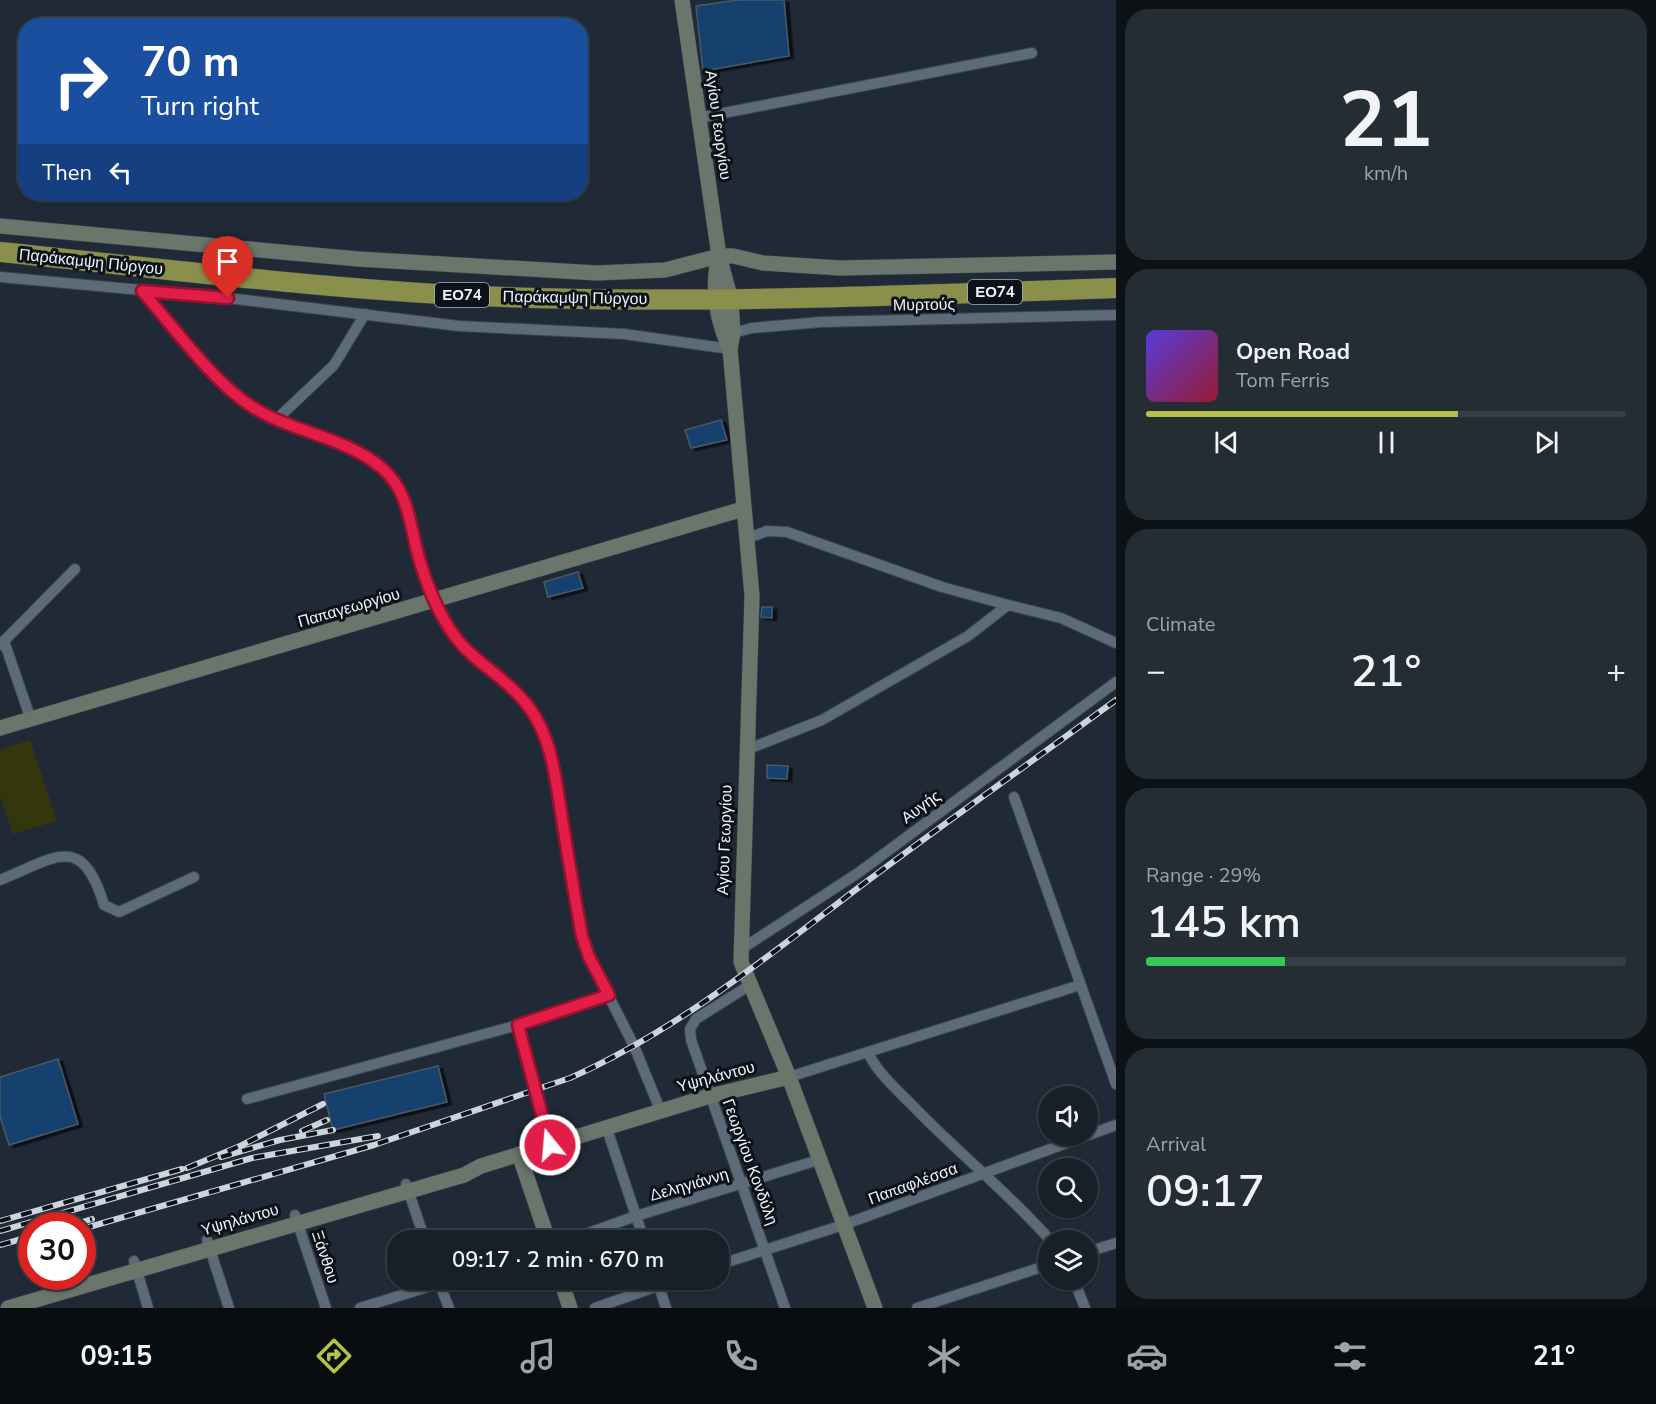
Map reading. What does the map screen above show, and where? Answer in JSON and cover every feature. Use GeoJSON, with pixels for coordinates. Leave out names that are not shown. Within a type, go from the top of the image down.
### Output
{"type":"FeatureCollection","features":[{"type":"Feature","properties":{"kind":"highway","name":"Παράκαμψη Πύργου"},"geometry":{"type":"LineString","coordinates":[[0,252],[271,280],[434,293],[723,300],[1116,288]]}},
{"type":"Feature","properties":{"kind":"street","name":"Αγίου Γεωργίου"},"geometry":{"type":"LineString","coordinates":[[682,0],[719,256],[723,300],[733,333],[730,349],[752,596],[740,950],[750,985],[789,1077],[875,1308]]}},
{"type":"Feature","properties":{"kind":"street"},"geometry":{"type":"LineString","coordinates":[[698,118],[1032,53]]}},
{"type":"Feature","properties":{"kind":"street"},"geometry":{"type":"LineString","coordinates":[[0,226],[358,259],[597,273],[665,270],[719,256],[733,256],[763,263],[840,268],[1116,262]]}},
{"type":"Feature","properties":{"kind":"street"},"geometry":{"type":"LineString","coordinates":[[0,277],[459,326],[624,334],[730,349]]}},
{"type":"Feature","properties":{"kind":"street"},"geometry":{"type":"LineString","coordinates":[[142,291],[225,385],[251,406],[276,420],[339,443],[383,469],[401,493],[409,512],[418,556],[445,622],[460,645],[525,701],[544,737],[555,773],[582,936],[589,957],[634,1046],[661,1112]]}},
{"type":"Feature","properties":{"kind":"street","name":"Αγίου Γεωργίου"},"geometry":{"type":"LineString","coordinates":[[723,300],[719,325],[730,349]]}},
{"type":"Feature","properties":{"kind":"street"},"geometry":{"type":"LineString","coordinates":[[276,420],[334,365],[365,315]]}},
{"type":"Feature","properties":{"kind":"street","name":"Μυρτούς"},"geometry":{"type":"LineString","coordinates":[[733,333],[752,328],[821,322],[1116,315]]}},
{"type":"Feature","properties":{"kind":"street","name":"Παπαγεωργίου"},"geometry":{"type":"LineString","coordinates":[[0,728],[743,509]]}},
{"type":"Feature","properties":{"kind":"street"},"geometry":{"type":"LineString","coordinates":[[746,538],[767,531],[788,532],[942,587],[1061,618],[1116,643]]}},
{"type":"Feature","properties":{"kind":"street"},"geometry":{"type":"LineString","coordinates":[[31,720],[2,643],[75,568]]}},
{"type":"Feature","properties":{"kind":"street"},"geometry":{"type":"LineString","coordinates":[[746,750],[822,720],[968,636],[1008,605]]}},
{"type":"Feature","properties":{"kind":"street","name":"Αυγής"},"geometry":{"type":"LineString","coordinates":[[740,950],[858,873],[1116,682]]}},
{"type":"Feature","properties":{"kind":"street"},"geometry":{"type":"LineString","coordinates":[[1014,797],[1116,1084]]}},
{"type":"Feature","properties":{"kind":"street"},"geometry":{"type":"LineString","coordinates":[[0,880],[61,856],[76,857],[88,866],[98,883],[104,905],[119,912],[194,877]]}},
{"type":"Feature","properties":{"kind":"street","name":"Γεωργίου Κονδύλη"},"geometry":{"type":"LineString","coordinates":[[750,985],[696,1019],[690,1029],[710,1096],[785,1308]]}},
{"type":"Feature","properties":{"kind":"street"},"geometry":{"type":"LineString","coordinates":[[789,1077],[1080,985]]}},
{"type":"Feature","properties":{"kind":"street"},"geometry":{"type":"LineString","coordinates":[[247,1099],[518,1025],[609,995]]}},
{"type":"Feature","properties":{"kind":"street"},"geometry":{"type":"LineString","coordinates":[[518,1025],[550,1145]]}},
{"type":"Feature","properties":{"kind":"street"},"geometry":{"type":"LineString","coordinates":[[868,1053],[875,1067],[927,1121],[985,1174],[1040,1230]]}},
{"type":"Feature","properties":{"kind":"street","name":"Υψηλάντου"},"geometry":{"type":"LineString","coordinates":[[8,1308],[44,1298],[135,1266],[407,1187],[463,1167],[481,1166],[710,1096],[789,1077]]}},
{"type":"Feature","properties":{"kind":"street","name":"Παπαφλέσσα"},"geometry":{"type":"LineString","coordinates":[[729,1261],[843,1225],[1116,1125]]}},
{"type":"Feature","properties":{"kind":"street"},"geometry":{"type":"LineString","coordinates":[[607,1129],[641,1230]]}},
{"type":"Feature","properties":{"kind":"street"},"geometry":{"type":"LineString","coordinates":[[519,1154],[545,1230]]}},
{"type":"Feature","properties":{"kind":"street","name":"Δεληγιάννη"},"geometry":{"type":"LineString","coordinates":[[597,1230],[818,1160]]}},
{"type":"Feature","properties":{"kind":"street"},"geometry":{"type":"LineString","coordinates":[[407,1187],[422,1230]]}},
{"type":"Feature","properties":{"kind":"street","name":"Ξάνθου"},"geometry":{"type":"LineString","coordinates":[[296,1219],[326,1308]]}},
{"type":"Feature","properties":{"kind":"street"},"geometry":{"type":"LineString","coordinates":[[1098,1249],[1116,1243]]}},
{"type":"Feature","properties":{"kind":"street"},"geometry":{"type":"LineString","coordinates":[[208,1244],[229,1308]]}},
{"type":"Feature","properties":{"kind":"street"},"geometry":{"type":"LineString","coordinates":[[135,1266],[148,1308]]}},
{"type":"Feature","properties":{"kind":"street","name":"Υψηλάντου"},"geometry":{"type":"LineString","coordinates":[[96,1273],[135,1266]]}},
{"type":"Feature","properties":{"kind":"street"},"geometry":{"type":"LineString","coordinates":[[917,1308],[1038,1268]]}},
{"type":"Feature","properties":{"kind":"street","name":"Υψηλάντου"},"geometry":{"type":"LineString","coordinates":[[0,1300],[44,1298],[58,1290]]}},
{"type":"Feature","properties":{"kind":"street"},"geometry":{"type":"LineString","coordinates":[[360,1308],[415,1290]]}},
{"type":"Feature","properties":{"kind":"street"},"geometry":{"type":"LineString","coordinates":[[444,1290],[449,1308]]}},
{"type":"Feature","properties":{"kind":"street"},"geometry":{"type":"LineString","coordinates":[[564,1290],[570,1308]]}},
{"type":"Feature","properties":{"kind":"street"},"geometry":{"type":"LineString","coordinates":[[595,1308],[638,1290]]}},
{"type":"Feature","properties":{"kind":"street"},"geometry":{"type":"LineString","coordinates":[[660,1290],[666,1308]]}},
{"type":"Feature","properties":{"kind":"street"},"geometry":{"type":"LineString","coordinates":[[1078,1290],[1085,1308]]}},
{"type":"Feature","properties":{"kind":"green space"},"geometry":{"type":"Polygon","coordinates":[[[30,740],[57,821],[13,834],[0,796],[0,750],[30,740]]]}},
{"type":"Feature","properties":{"kind":"building"},"geometry":{"type":"Polygon","coordinates":[[[738,0],[784,0],[789,56],[703,71],[696,6],[738,0]]]}},
{"type":"Feature","properties":{"kind":"building"},"geometry":{"type":"Polygon","coordinates":[[[721,420],[727,440],[691,448],[685,430],[721,420]]]}},
{"type":"Feature","properties":{"kind":"building"},"geometry":{"type":"Polygon","coordinates":[[[578,572],[583,588],[548,597],[544,582],[578,572]]]}},
{"type":"Feature","properties":{"kind":"building"},"geometry":{"type":"Polygon","coordinates":[[[762,607],[772,607],[772,618],[761,617],[762,607]]]}},
{"type":"Feature","properties":{"kind":"building"},"geometry":{"type":"Polygon","coordinates":[[[767,765],[788,766],[787,779],[767,778],[767,765]]]}},
{"type":"Feature","properties":{"kind":"building"},"geometry":{"type":"Polygon","coordinates":[[[58,1059],[78,1124],[9,1145],[0,1116],[0,1077],[58,1059]]]}},
{"type":"Feature","properties":{"kind":"building"},"geometry":{"type":"Polygon","coordinates":[[[438,1066],[447,1102],[333,1130],[324,1094],[438,1066]]]}},
{"type":"Feature","properties":{"kind":"railway"},"geometry":{"type":"LineString","coordinates":[[96,1225],[374,1145],[570,1078],[609,1059],[647,1038],[720,991],[922,840],[1116,700]]}},
{"type":"Feature","properties":{"kind":"railway"},"geometry":{"type":"LineString","coordinates":[[187,1168],[240,1146],[323,1104]]}},
{"type":"Feature","properties":{"kind":"railway"},"geometry":{"type":"LineString","coordinates":[[302,1131],[327,1120]]}},
{"type":"Feature","properties":{"kind":"railway"},"geometry":{"type":"LineString","coordinates":[[221,1157],[280,1140],[333,1130]]}},
{"type":"Feature","properties":{"kind":"railway"},"geometry":{"type":"LineString","coordinates":[[0,1231],[252,1158],[378,1136]]}},
{"type":"Feature","properties":{"kind":"railway"},"geometry":{"type":"LineString","coordinates":[[0,1221],[182,1169]]}},
{"type":"Feature","properties":{"kind":"railway"},"geometry":{"type":"LineString","coordinates":[[0,1245],[18,1240]]}},
{"type":"Feature","properties":{"kind":"route"},"geometry":{"type":"LineString","coordinates":[[228,298],[142,291],[225,385],[251,406],[276,420],[339,443],[362,454],[383,469],[401,493],[409,512],[418,556],[445,622],[466,653],[488,668],[525,701],[548,745],[555,773],[582,936],[589,957],[609,995],[518,1025],[550,1145]]}}]}
